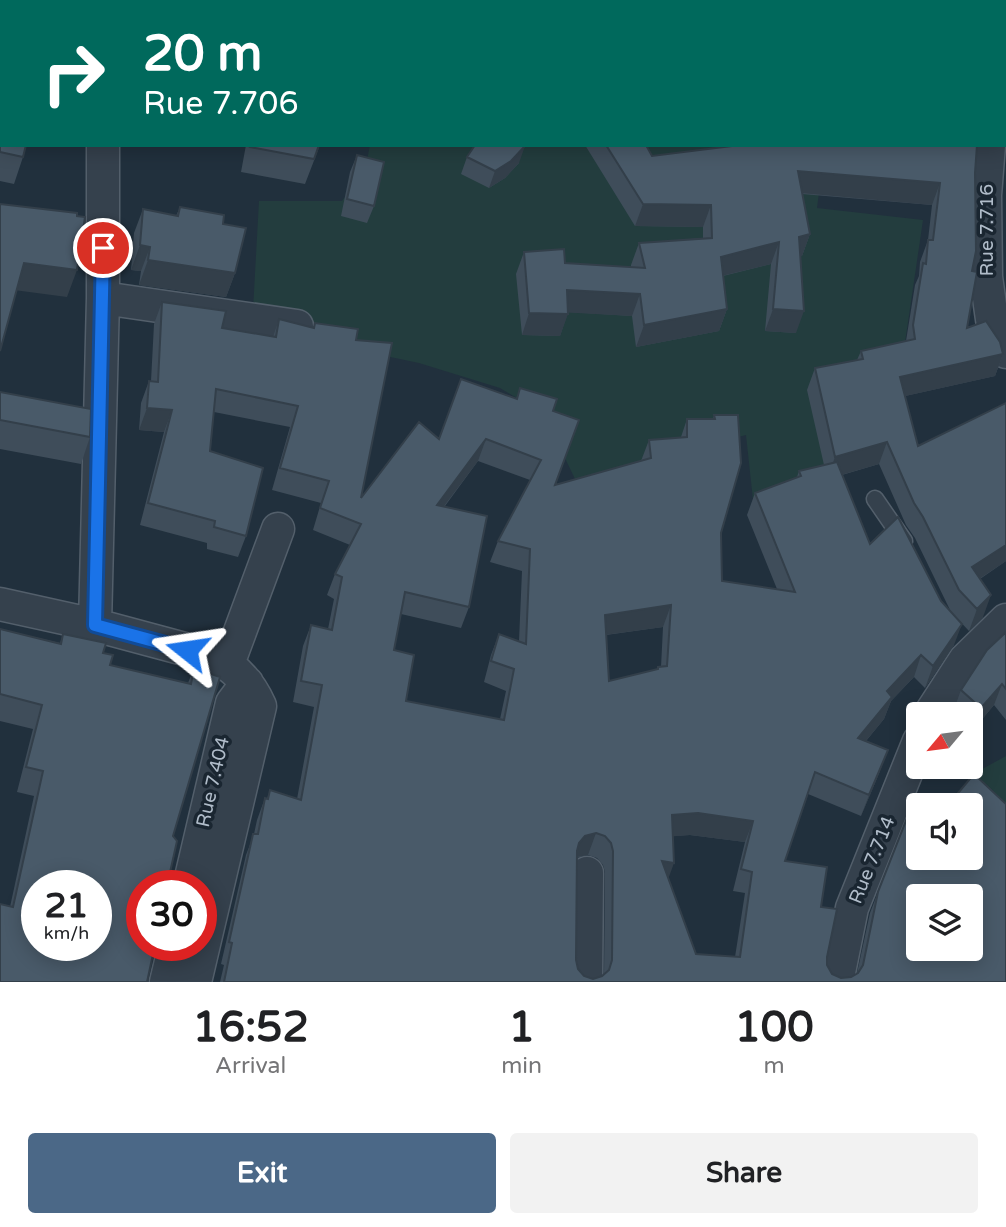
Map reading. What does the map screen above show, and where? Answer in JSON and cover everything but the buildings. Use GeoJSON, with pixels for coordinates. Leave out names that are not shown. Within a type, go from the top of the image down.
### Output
{"type":"FeatureCollection","features":[{"type":"Feature","properties":{"kind":"street"},"geometry":{"type":"LineString","coordinates":[[95,625],[103,298],[103,147]]}},
{"type":"Feature","properties":{"kind":"street","name":"Rue 7.716"},"geometry":{"type":"LineString","coordinates":[[989,147],[985,195],[986,277],[994,332],[1006,352]]}},
{"type":"Feature","properties":{"kind":"street"},"geometry":{"type":"LineString","coordinates":[[103,298],[297,326]]}},
{"type":"Feature","properties":{"kind":"street","name":"Rue 7.404"},"geometry":{"type":"LineString","coordinates":[[193,870],[238,673],[278,529]]}},
{"type":"Feature","properties":{"kind":"street"},"geometry":{"type":"LineString","coordinates":[[0,604],[95,625],[214,657],[238,673],[260,706],[195,982]]}},
{"type":"Feature","properties":{"kind":"street"},"geometry":{"type":"LineString","coordinates":[[938,702],[965,660],[970,647],[1006,620]]}},
{"type":"Feature","properties":{"kind":"street","name":"Rue 7.714"},"geometry":{"type":"LineString","coordinates":[[837,982],[852,908],[906,773]]}},
{"type":"Feature","properties":{"kind":"street"},"geometry":{"type":"LineString","coordinates":[[586,982],[587,873]]}},
{"type":"Feature","properties":{"kind":"street"},"geometry":{"type":"LineString","coordinates":[[166,982],[171,961]]}},
{"type":"Feature","properties":{"kind":"lane"},"geometry":{"type":"LineString","coordinates":[[875,499],[906,543],[910,554]]}},
{"type":"Feature","properties":{"kind":"green space"},"geometry":{"type":"Polygon","coordinates":[[[370,147],[888,147],[824,154],[817,208],[923,220],[902,363],[828,481],[754,509],[746,435],[575,479],[544,414],[500,388],[419,363],[252,328],[259,201],[342,201],[365,170],[370,147]]]}},
{"type":"Feature","properties":{"kind":"green space"},"geometry":{"type":"Polygon","coordinates":[[[1006,756],[1006,819],[977,779],[984,779],[984,768],[1006,756]]]}},
{"type":"Feature","properties":{"kind":"route"},"geometry":{"type":"LineString","coordinates":[[103,248],[95,625],[187,650]]}}]}
